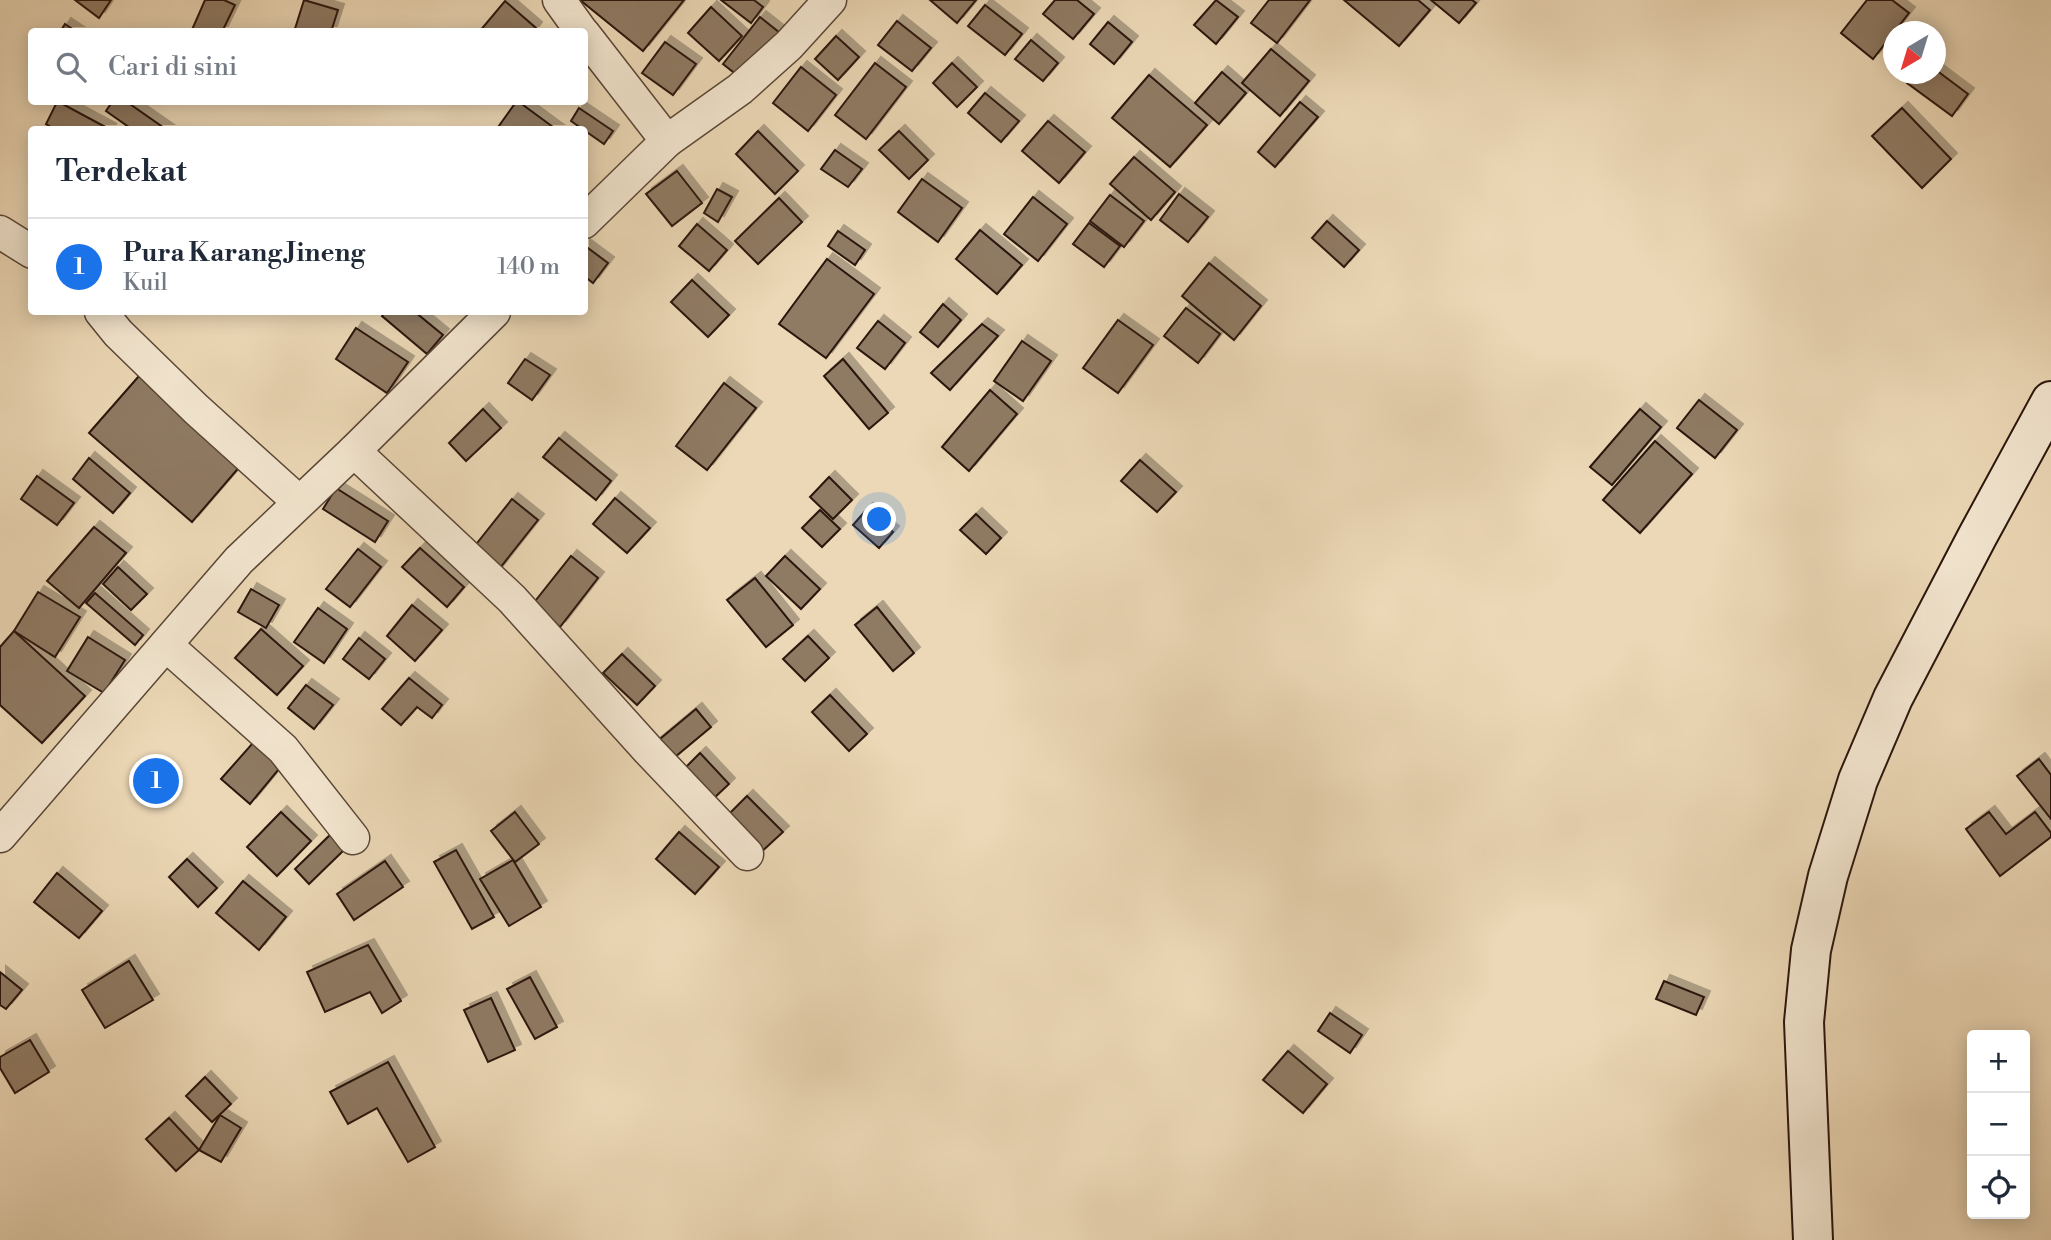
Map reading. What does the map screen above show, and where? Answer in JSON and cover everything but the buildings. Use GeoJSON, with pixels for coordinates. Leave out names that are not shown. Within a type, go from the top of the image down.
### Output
{"type":"FeatureCollection","features":[{"type":"Feature","properties":{"kind":"street"},"geometry":{"type":"LineString","coordinates":[[559,0],[579,28]]}},
{"type":"Feature","properties":{"kind":"street"},"geometry":{"type":"LineString","coordinates":[[588,218],[667,141],[740,89],[789,46],[830,0]]}},
{"type":"Feature","properties":{"kind":"street"},"geometry":{"type":"LineString","coordinates":[[588,39],[667,141]]}},
{"type":"Feature","properties":{"kind":"street"},"geometry":{"type":"LineString","coordinates":[[0,232],[28,250]]}},
{"type":"Feature","properties":{"kind":"street"},"geometry":{"type":"LineString","coordinates":[[103,315],[118,333],[196,409],[299,502]]}},
{"type":"Feature","properties":{"kind":"street"},"geometry":{"type":"LineString","coordinates":[[0,836],[239,560],[492,315]]}},
{"type":"Feature","properties":{"kind":"street"},"geometry":{"type":"LineString","coordinates":[[1813,1240],[1804,1022],[1811,950],[1828,876],[1858,780],[1893,698],[2051,401]]}},
{"type":"Feature","properties":{"kind":"street"},"geometry":{"type":"LineString","coordinates":[[354,451],[512,599],[649,751],[747,854]]}},
{"type":"Feature","properties":{"kind":"street"},"geometry":{"type":"LineString","coordinates":[[166,645],[284,749],[353,838]]}},
{"type":"Feature","properties":{"kind":"place","name":"Pura Karang Jineng"},"geometry":{"type":"Point","coordinates":[156,781]}}]}
